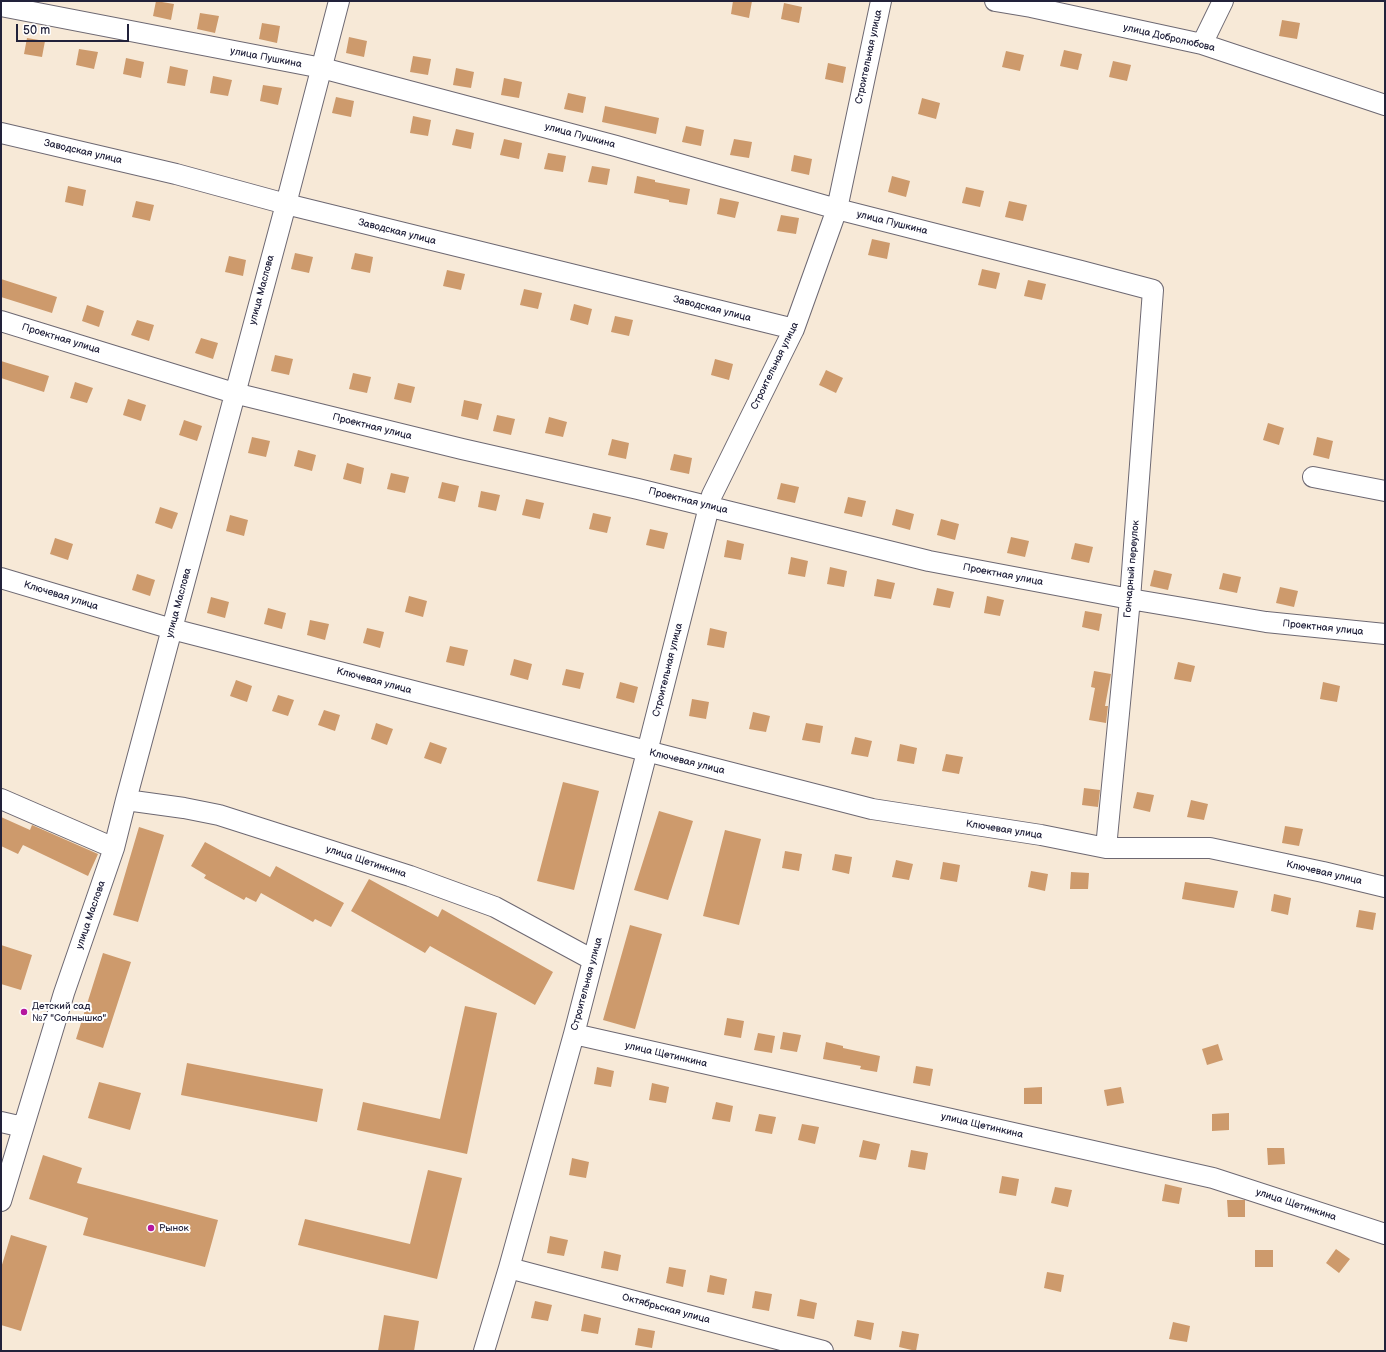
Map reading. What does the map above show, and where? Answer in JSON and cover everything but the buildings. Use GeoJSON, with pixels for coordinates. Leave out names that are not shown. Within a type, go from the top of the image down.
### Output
{"type":"FeatureCollection","features":[{"type":"Feature","properties":{"kind":"street","name":"улица Маслова"},"geometry":{"type":"LineString","coordinates":[[1,1201],[64,993],[114,848],[339,1]]}},
{"type":"Feature","properties":{"kind":"street","name":"Строительная улица"},"geometry":{"type":"LineString","coordinates":[[484,1351],[509,1268],[574,1034],[712,495],[794,329],[837,209],[881,1]]}},
{"type":"Feature","properties":{"kind":"street","name":"улица Добролюбова"},"geometry":{"type":"LineString","coordinates":[[995,1],[1031,7],[1202,44],[1385,105]]}},
{"type":"Feature","properties":{"kind":"street"},"geometry":{"type":"LineString","coordinates":[[1202,44],[1223,1]]}},
{"type":"Feature","properties":{"kind":"street","name":"улица Пушкина"},"geometry":{"type":"LineString","coordinates":[[1,6],[322,68],[616,146],[837,209],[1153,290]]}},
{"type":"Feature","properties":{"kind":"street","name":"Заводская улица"},"geometry":{"type":"LineString","coordinates":[[1,133],[176,174],[286,204],[794,329]]}},
{"type":"Feature","properties":{"kind":"street","name":"Гончарный переулок"},"geometry":{"type":"LineString","coordinates":[[1106,848],[1130,599],[1153,290]]}},
{"type":"Feature","properties":{"kind":"street","name":"Проектная улица"},"geometry":{"type":"LineString","coordinates":[[1,320],[234,393],[462,449],[638,489],[929,561],[1130,599],[1266,622],[1385,634]]}},
{"type":"Feature","properties":{"kind":"street"},"geometry":{"type":"LineString","coordinates":[[1313,477],[1385,491]]}},
{"type":"Feature","properties":{"kind":"street","name":"Ключевая улица"},"geometry":{"type":"LineString","coordinates":[[1,578],[172,629],[872,809],[1041,835],[1106,848],[1210,848],[1385,887]]}},
{"type":"Feature","properties":{"kind":"street"},"geometry":{"type":"LineString","coordinates":[[1,799],[114,848]]}},
{"type":"Feature","properties":{"kind":"street","name":"улица Щетинкина"},"geometry":{"type":"LineString","coordinates":[[126,800],[184,808],[219,815],[410,876],[495,907],[593,960]]}},
{"type":"Feature","properties":{"kind":"street","name":"улица Щетинкина"},"geometry":{"type":"LineString","coordinates":[[574,1034],[1213,1178],[1385,1234]]}},
{"type":"Feature","properties":{"kind":"street"},"geometry":{"type":"LineString","coordinates":[[1,1122],[23,1127]]}},
{"type":"Feature","properties":{"kind":"street","name":"Октябрьская улица"},"geometry":{"type":"LineString","coordinates":[[509,1268],[823,1351]]}},
{"type":"Feature","properties":{"kind":"place","name":"Детский сад №7 \"Солнышко\""},"geometry":{"type":"Point","coordinates":[24,1012]}},
{"type":"Feature","properties":{"kind":"place","name":"Рынок"},"geometry":{"type":"Point","coordinates":[151,1228]}}]}
